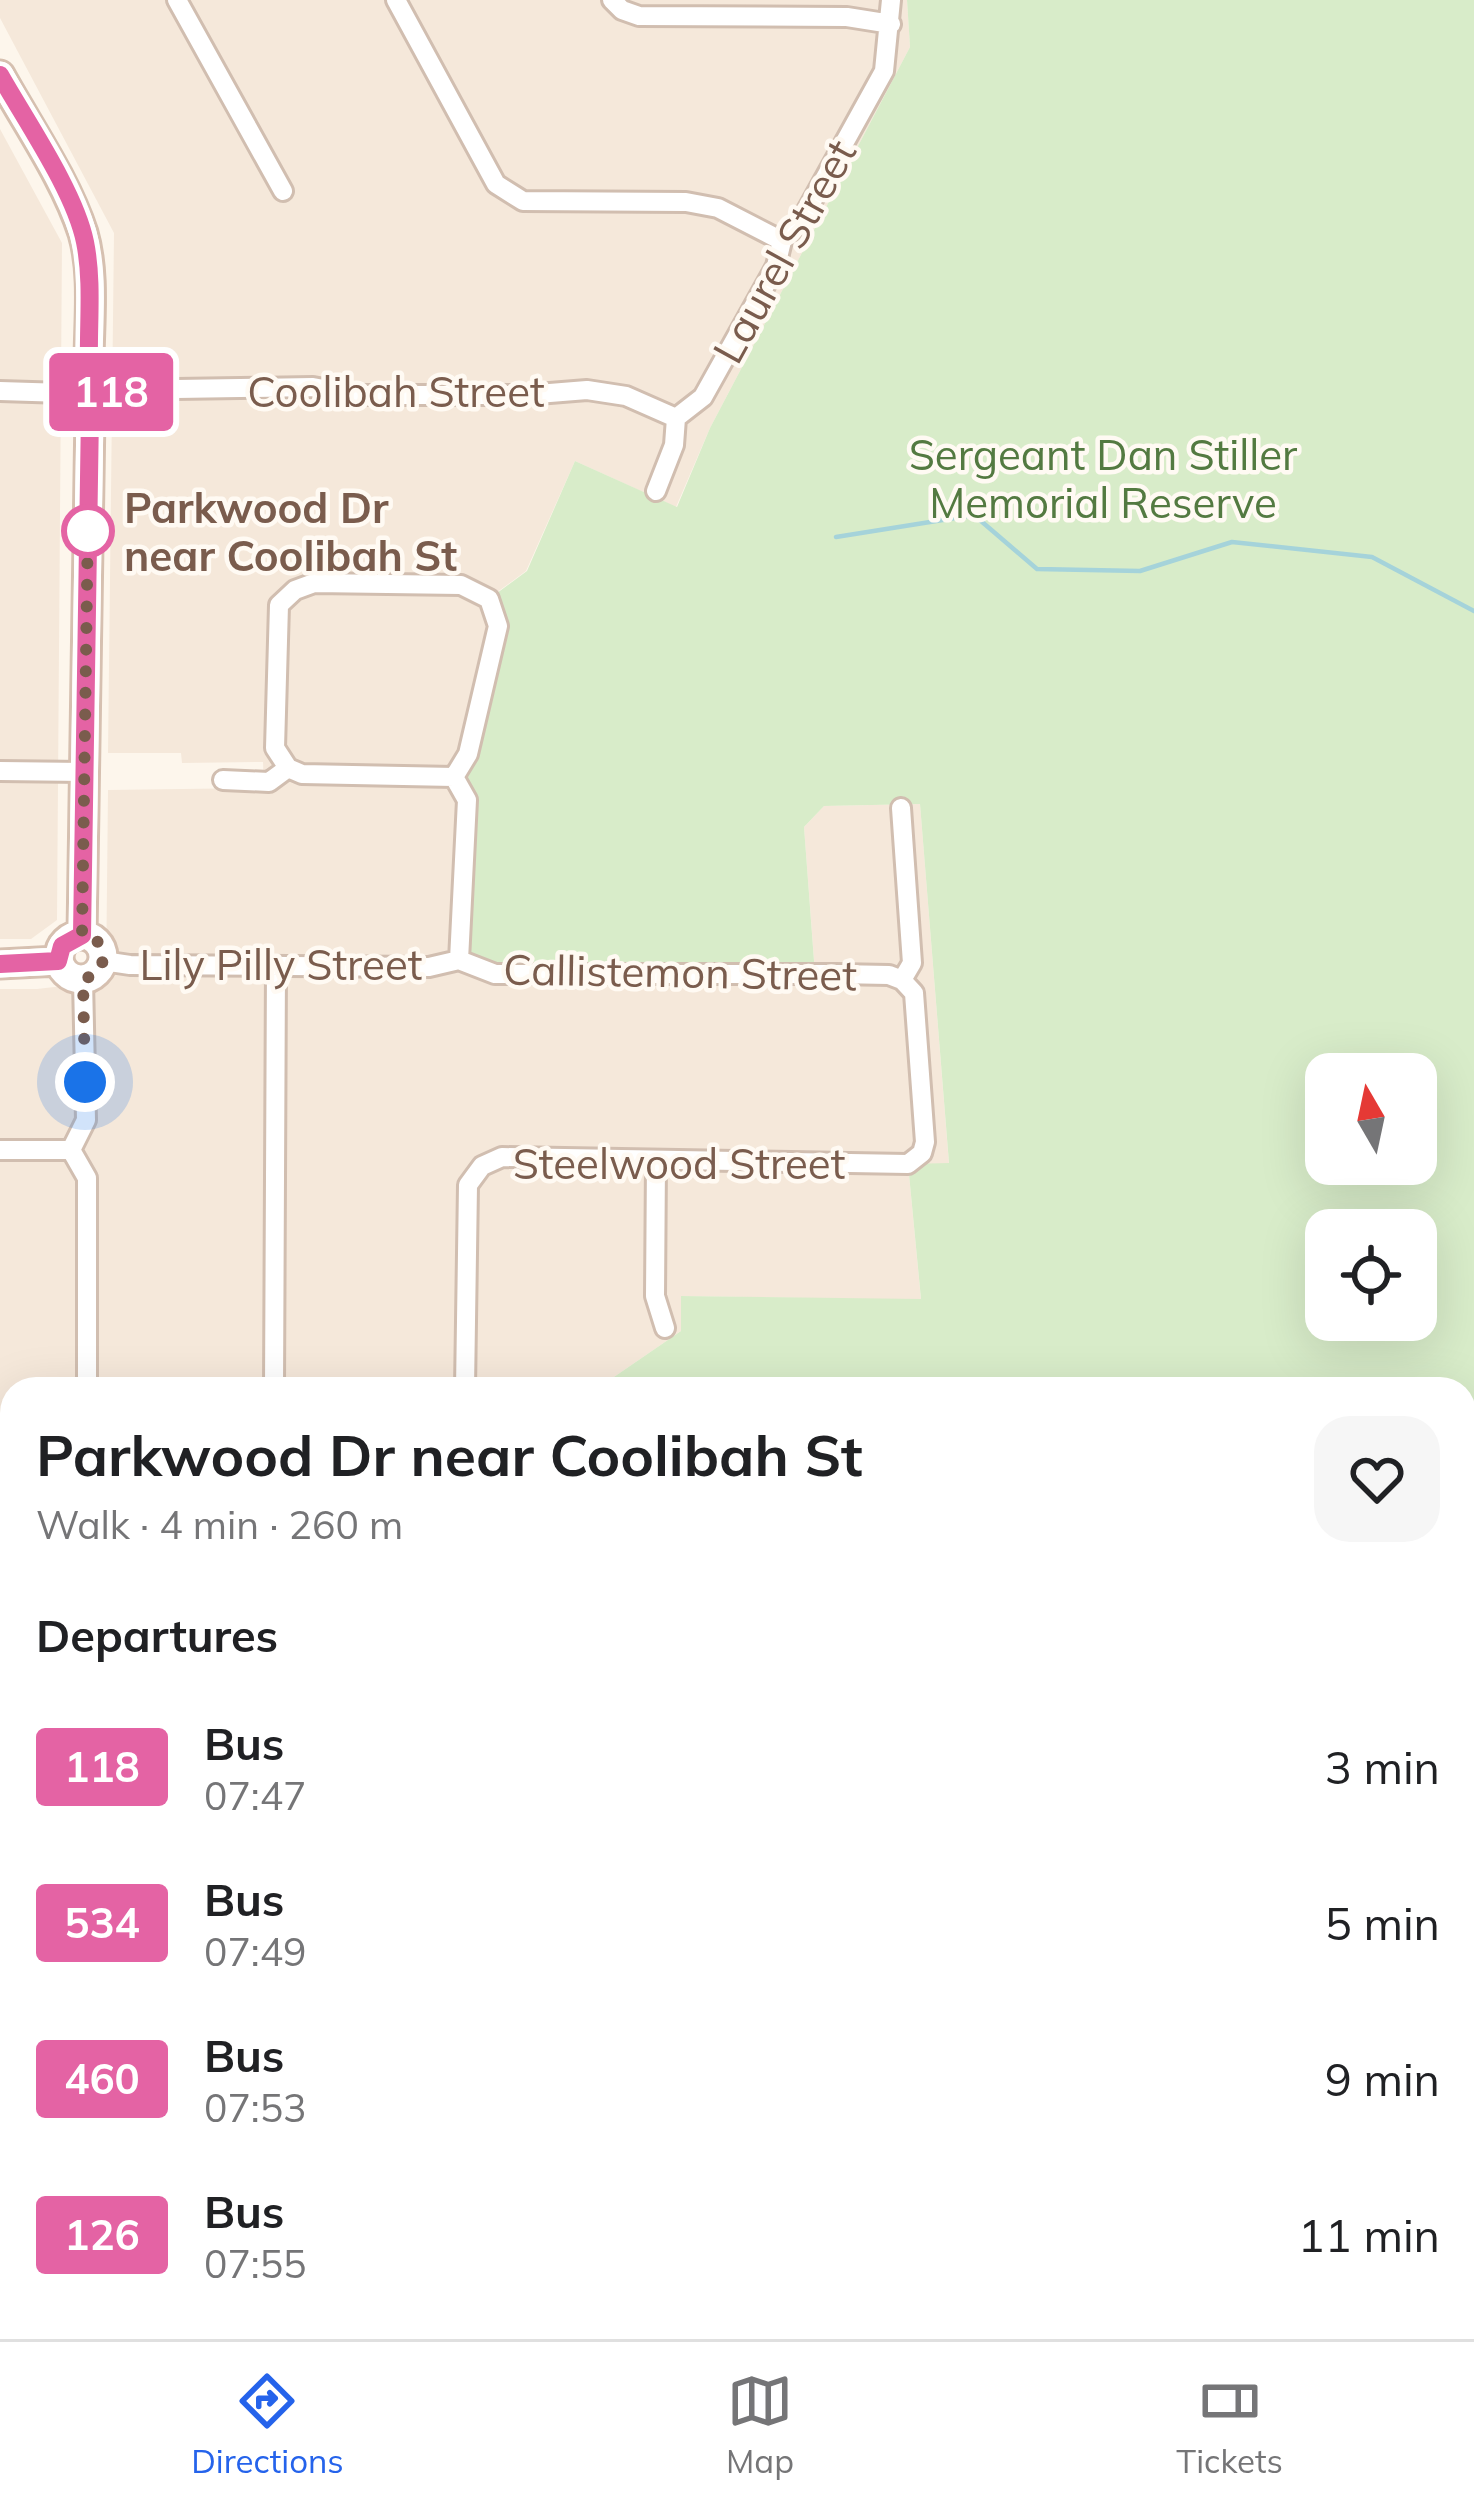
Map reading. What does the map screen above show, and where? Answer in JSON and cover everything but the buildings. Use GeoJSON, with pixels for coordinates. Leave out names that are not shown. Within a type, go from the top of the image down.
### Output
{"type":"FeatureCollection","features":[{"type":"Feature","properties":{"kind":"street"},"geometry":{"type":"LineString","coordinates":[[177,0],[283,191]]}},
{"type":"Feature","properties":{"kind":"street"},"geometry":{"type":"LineString","coordinates":[[396,0],[496,184],[508,193],[523,201],[686,202],[718,208],[782,241]]}},
{"type":"Feature","properties":{"kind":"street"},"geometry":{"type":"LineString","coordinates":[[612,0],[639,16],[847,17],[891,25]]}},
{"type":"Feature","properties":{"kind":"street","name":"Laurel Street"},"geometry":{"type":"LineString","coordinates":[[656,491],[674,445],[676,418],[703,397],[776,266],[782,241],[800,223],[884,71],[891,0]]}},
{"type":"Feature","properties":{"kind":"street"},"geometry":{"type":"LineString","coordinates":[[0,75],[84,236],[89,270],[89,364]]}},
{"type":"Feature","properties":{"kind":"street"},"geometry":{"type":"LineString","coordinates":[[89,364],[106,372],[112,390],[107,404],[90,413],[74,409],[64,393],[69,374],[89,364]]}},
{"type":"Feature","properties":{"kind":"street","name":"Coolibah Street"},"geometry":{"type":"LineString","coordinates":[[112,390],[313,387],[356,395],[525,395],[587,390],[626,397],[676,418]]}},
{"type":"Feature","properties":{"kind":"street"},"geometry":{"type":"LineString","coordinates":[[0,391],[64,393]]}},
{"type":"Feature","properties":{"kind":"street"},"geometry":{"type":"LineString","coordinates":[[82,935],[90,413]]}},
{"type":"Feature","properties":{"kind":"street"},"geometry":{"type":"LineString","coordinates":[[314,583],[461,585],[489,598],[498,626],[468,754],[454,777],[302,774],[288,768],[275,748],[279,605],[295,590],[314,583]]}},
{"type":"Feature","properties":{"kind":"street"},"geometry":{"type":"LineString","coordinates":[[223,780],[268,782],[288,768]]}},
{"type":"Feature","properties":{"kind":"street"},"geometry":{"type":"LineString","coordinates":[[0,771],[84,772]]}},
{"type":"Feature","properties":{"kind":"street"},"geometry":{"type":"LineString","coordinates":[[454,777],[467,800],[459,960]]}},
{"type":"Feature","properties":{"kind":"street"},"geometry":{"type":"LineString","coordinates":[[901,808],[912,963],[902,980]]}},
{"type":"Feature","properties":{"kind":"street"},"geometry":{"type":"LineString","coordinates":[[82,935],[62,946],[58,961],[67,975],[93,970]]}},
{"type":"Feature","properties":{"kind":"street"},"geometry":{"type":"LineString","coordinates":[[71,1150],[86,1120],[98,942],[82,935]]}},
{"type":"Feature","properties":{"kind":"street","name":"Lily Pilly Street"},"geometry":{"type":"LineString","coordinates":[[93,970],[429,967],[459,960]]}},
{"type":"Feature","properties":{"kind":"street","name":"Callistemon Street"},"geometry":{"type":"LineString","coordinates":[[459,960],[495,974],[836,974],[889,975],[902,980]]}},
{"type":"Feature","properties":{"kind":"street"},"geometry":{"type":"LineString","coordinates":[[0,964],[58,961]]}},
{"type":"Feature","properties":{"kind":"street"},"geometry":{"type":"LineString","coordinates":[[274,1377],[276,967]]}},
{"type":"Feature","properties":{"kind":"street","name":"Steelwood Street"},"geometry":{"type":"LineString","coordinates":[[465,1377],[468,1185],[482,1166],[502,1157],[908,1164],[922,1153],[925,1142],[914,993],[902,980]]}},
{"type":"Feature","properties":{"kind":"street"},"geometry":{"type":"LineString","coordinates":[[0,1150],[71,1150]]}},
{"type":"Feature","properties":{"kind":"street"},"geometry":{"type":"LineString","coordinates":[[71,1150],[87,1178],[87,1377]]}},
{"type":"Feature","properties":{"kind":"street"},"geometry":{"type":"LineString","coordinates":[[656,1161],[655,1296],[665,1328]]}},
{"type":"Feature","properties":{"kind":"shaded area"},"geometry":{"type":"Polygon","coordinates":[[[0,0],[907,0],[910,47],[710,428],[676,507],[575,461],[526,571],[489,598],[815,973],[804,827],[824,806],[920,804],[949,1164],[908,1164],[921,1300],[682,1296],[681,1331],[614,1377],[0,1377],[0,989],[106,981],[108,790],[264,788],[263,762],[182,763],[181,753],[108,753],[114,233],[0,18],[0,0]]]}},
{"type":"Feature","properties":{"kind":"shaded area"},"geometry":{"type":"Polygon","coordinates":[[[0,129],[62,243],[57,920],[31,939],[0,939],[0,129]]]}},
{"type":"Feature","properties":{"kind":"green space","name":"Sergeant Dan Stiller Memorial Reserve"},"geometry":{"type":"Polygon","coordinates":[[[907,0],[1474,0],[1474,1377],[614,1377],[681,1331],[681,1296],[921,1299],[908,1164],[949,1163],[920,804],[824,806],[804,827],[815,974],[495,974],[459,960],[467,800],[454,777],[498,626],[489,599],[527,571],[575,461],[677,507],[710,428],[910,47],[907,0]]]}},
{"type":"Feature","properties":{"kind":"waterway"},"geometry":{"type":"LineString","coordinates":[[836,537],[974,515],[1037,569],[1140,571],[1232,542],[1372,557],[1474,611]]}},
{"type":"Feature","properties":{"kind":"bus line","name":"118"},"geometry":{"type":"LineString","coordinates":[[0,75],[84,236],[89,270],[89,364],[106,372],[112,384],[107,404],[90,413],[82,935],[67,940],[58,961],[0,964]]}},
{"type":"Feature","properties":{"kind":"place","name":"Parkwood Dr near Coolibah St"},"geometry":{"type":"Point","coordinates":[88,531]}},
{"type":"Feature","properties":{"kind":"route"},"geometry":{"type":"LineString","coordinates":[[85,1082],[83,980],[97,973],[103,961],[98,942],[82,935],[88,517],[88,531]]}}]}
